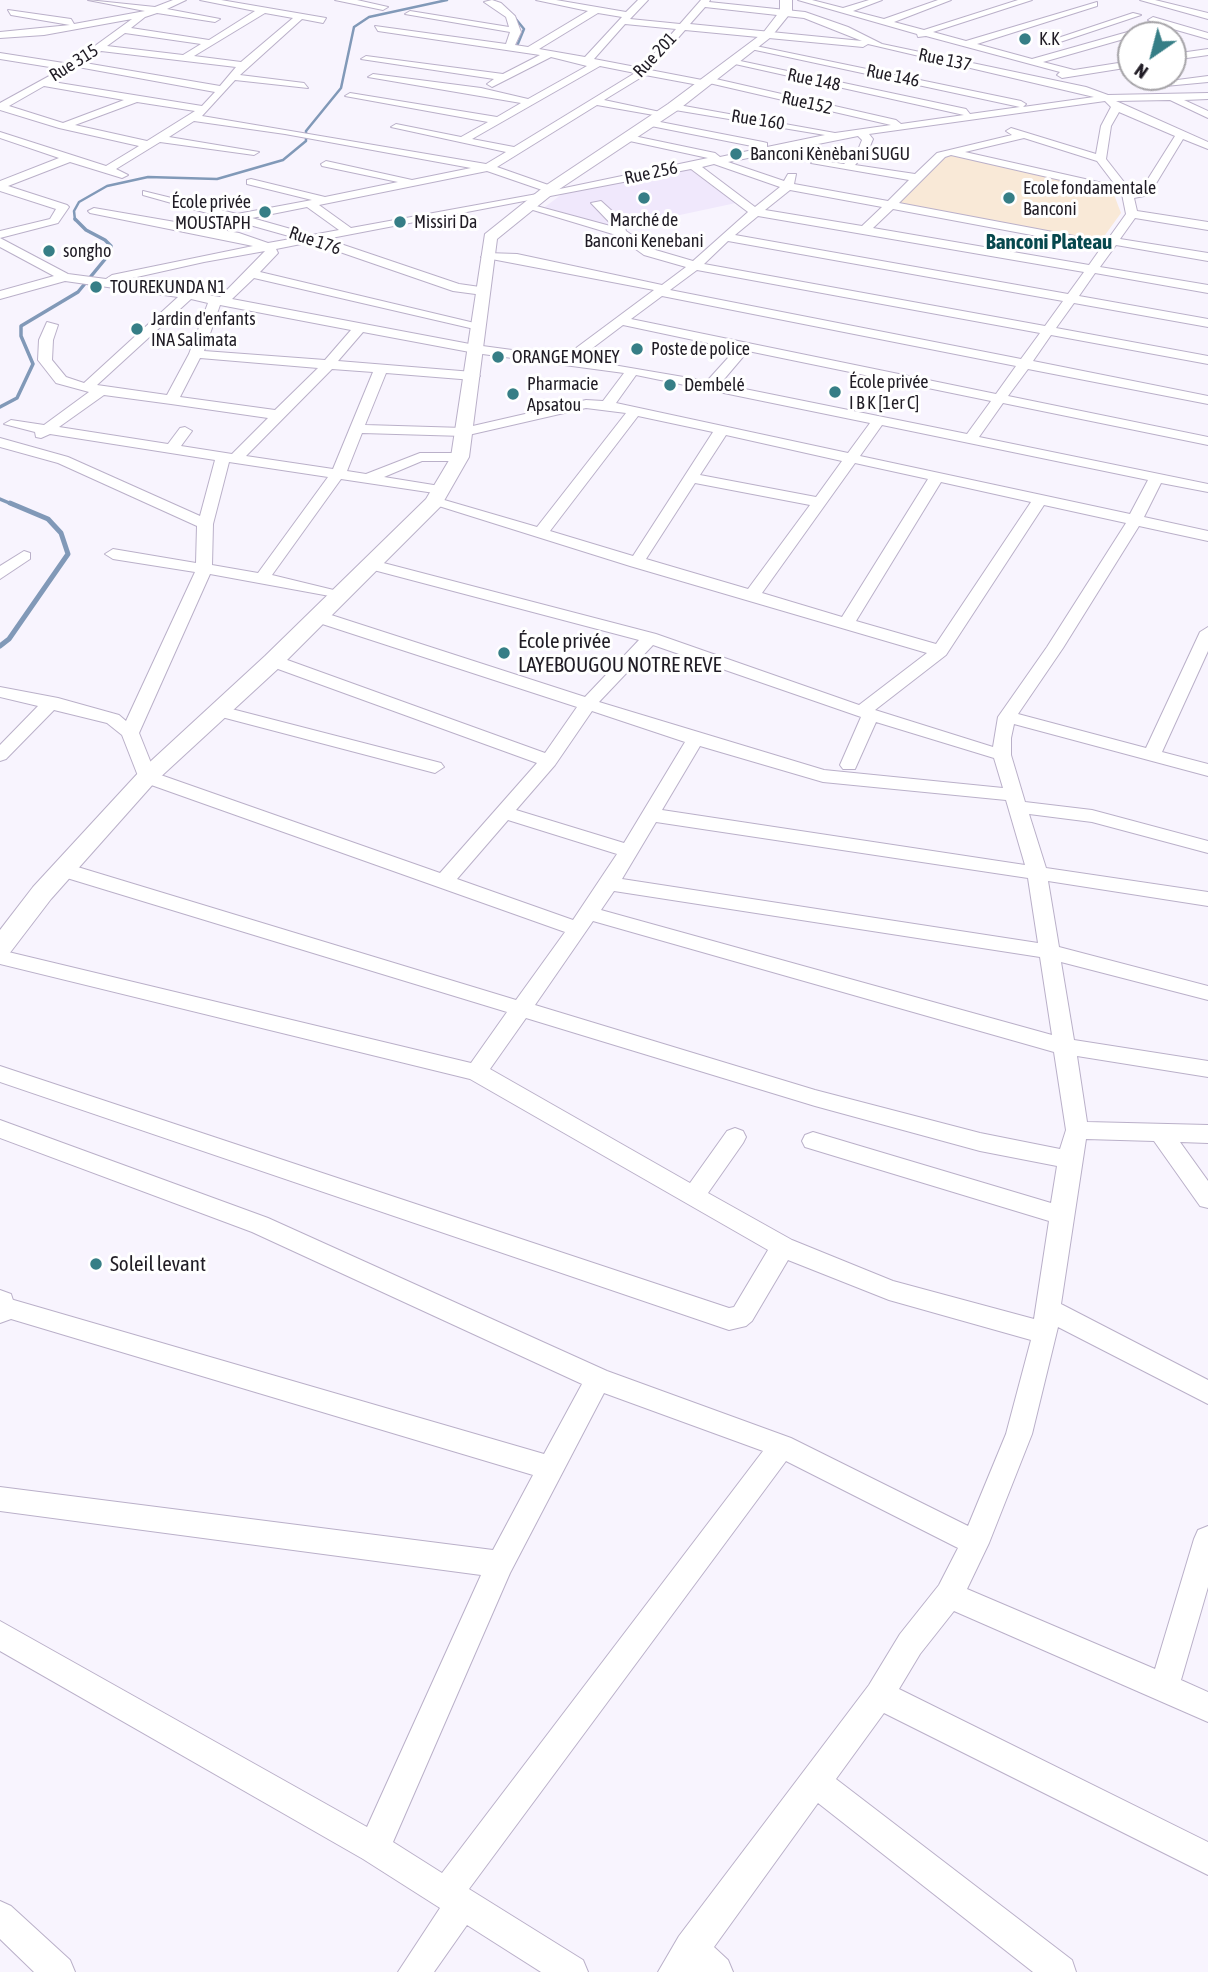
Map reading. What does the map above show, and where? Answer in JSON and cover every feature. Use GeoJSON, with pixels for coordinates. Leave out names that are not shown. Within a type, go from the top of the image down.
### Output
{"type":"FeatureCollection","features":[{"type":"Feature","properties":{"kind":"main road"},"geometry":{"type":"LineString","coordinates":[[0,948],[64,870],[147,777],[273,662],[372,565],[437,496],[460,457],[490,237],[551,189],[701,89],[767,35],[786,6]]}},
{"type":"Feature","properties":{"kind":"street"},"geometry":{"type":"LineString","coordinates":[[92,0],[150,12],[215,19]]}},
{"type":"Feature","properties":{"kind":"street"},"geometry":{"type":"LineString","coordinates":[[0,35],[44,32],[150,12],[181,0]]}},
{"type":"Feature","properties":{"kind":"street"},"geometry":{"type":"LineString","coordinates":[[205,0],[324,20]]}},
{"type":"Feature","properties":{"kind":"street"},"geometry":{"type":"LineString","coordinates":[[340,0],[383,7]]}},
{"type":"Feature","properties":{"kind":"street"},"geometry":{"type":"LineString","coordinates":[[540,0],[626,18],[681,26],[879,46]]}},
{"type":"Feature","properties":{"kind":"street"},"geometry":{"type":"LineString","coordinates":[[463,140],[591,64],[592,53],[643,0]]}},
{"type":"Feature","properties":{"kind":"street"},"geometry":{"type":"LineString","coordinates":[[802,0],[826,3],[844,11],[1074,73]]}},
{"type":"Feature","properties":{"kind":"street"},"geometry":{"type":"LineString","coordinates":[[844,11],[877,0]]}},
{"type":"Feature","properties":{"kind":"street"},"geometry":{"type":"LineString","coordinates":[[885,22],[947,0]]}},
{"type":"Feature","properties":{"kind":"street"},"geometry":{"type":"LineString","coordinates":[[897,50],[925,33],[1028,0]]}},
{"type":"Feature","properties":{"kind":"street"},"geometry":{"type":"LineString","coordinates":[[1080,0],[1155,21]]}},
{"type":"Feature","properties":{"kind":"street"},"geometry":{"type":"LineString","coordinates":[[1144,0],[1208,16]]}},
{"type":"Feature","properties":{"kind":"street"},"geometry":{"type":"LineString","coordinates":[[1174,7],[1186,0]]}},
{"type":"Feature","properties":{"kind":"street"},"geometry":{"type":"LineString","coordinates":[[489,2],[498,5],[510,16],[516,32]]}},
{"type":"Feature","properties":{"kind":"street","name":"Rue 137"},"geometry":{"type":"LineString","coordinates":[[704,2],[786,6],[845,29],[879,46],[1086,90],[1107,98]]}},
{"type":"Feature","properties":{"kind":"street","name":"Rue 201"},"geometry":{"type":"LineString","coordinates":[[488,168],[643,72],[704,2]]}},
{"type":"Feature","properties":{"kind":"street"},"geometry":{"type":"LineString","coordinates":[[0,16],[31,4]]}},
{"type":"Feature","properties":{"kind":"street"},"geometry":{"type":"LineString","coordinates":[[967,44],[1094,4]]}},
{"type":"Feature","properties":{"kind":"street"},"geometry":{"type":"LineString","coordinates":[[177,38],[242,6]]}},
{"type":"Feature","properties":{"kind":"street"},"geometry":{"type":"LineString","coordinates":[[185,58],[207,42],[264,10]]}},
{"type":"Feature","properties":{"kind":"street"},"geometry":{"type":"LineString","coordinates":[[530,50],[596,10]]}},
{"type":"Feature","properties":{"kind":"street"},"geometry":{"type":"LineString","coordinates":[[11,12],[84,24]]}},
{"type":"Feature","properties":{"kind":"street","name":"Rue 315"},"geometry":{"type":"LineString","coordinates":[[0,107],[73,65],[150,12]]}},
{"type":"Feature","properties":{"kind":"street"},"geometry":{"type":"LineString","coordinates":[[410,15],[516,32]]}},
{"type":"Feature","properties":{"kind":"street"},"geometry":{"type":"LineString","coordinates":[[1009,55],[1136,15]]}},
{"type":"Feature","properties":{"kind":"street"},"geometry":{"type":"LineString","coordinates":[[109,169],[205,110],[243,65],[300,16]]}},
{"type":"Feature","properties":{"kind":"street","name":"Rue152"},"geometry":{"type":"LineString","coordinates":[[378,28],[530,50],[643,72],[701,89],[795,100],[908,125]]}},
{"type":"Feature","properties":{"kind":"street"},"geometry":{"type":"LineString","coordinates":[[123,30],[207,42]]}},
{"type":"Feature","properties":{"kind":"street"},"geometry":{"type":"LineString","coordinates":[[1187,30],[1208,36]]}},
{"type":"Feature","properties":{"kind":"street"},"geometry":{"type":"LineString","coordinates":[[452,70],[503,47],[516,32]]}},
{"type":"Feature","properties":{"kind":"street"},"geometry":{"type":"LineString","coordinates":[[1033,62],[1117,38]]}},
{"type":"Feature","properties":{"kind":"street"},"geometry":{"type":"LineString","coordinates":[[437,45],[448,39]]}},
{"type":"Feature","properties":{"kind":"street"},"geometry":{"type":"LineString","coordinates":[[98,48],[243,65]]}},
{"type":"Feature","properties":{"kind":"street","name":"Rue 146"},"geometry":{"type":"LineString","coordinates":[[751,48],[926,78],[1033,107]]}},
{"type":"Feature","properties":{"kind":"street"},"geometry":{"type":"LineString","coordinates":[[404,63],[426,51]]}},
{"type":"Feature","properties":{"kind":"street"},"geometry":{"type":"LineString","coordinates":[[1187,55],[1208,52]]}},
{"type":"Feature","properties":{"kind":"street"},"geometry":{"type":"LineString","coordinates":[[481,91],[548,54]]}},
{"type":"Feature","properties":{"kind":"street"},"geometry":{"type":"LineString","coordinates":[[3,58],[73,65],[223,90]]}},
{"type":"Feature","properties":{"kind":"street"},"geometry":{"type":"LineString","coordinates":[[366,59],[503,77]]}},
{"type":"Feature","properties":{"kind":"street"},"geometry":{"type":"LineString","coordinates":[[940,68],[949,61]]}},
{"type":"Feature","properties":{"kind":"street","name":"Rue 148"},"geometry":{"type":"LineString","coordinates":[[732,62],[974,116]]}},
{"type":"Feature","properties":{"kind":"street"},"geometry":{"type":"LineString","coordinates":[[1040,80],[1117,66]]}},
{"type":"Feature","properties":{"kind":"street"},"geometry":{"type":"LineString","coordinates":[[233,77],[304,86]]}},
{"type":"Feature","properties":{"kind":"street"},"geometry":{"type":"LineString","coordinates":[[373,77],[481,91],[528,103]]}},
{"type":"Feature","properties":{"kind":"street"},"geometry":{"type":"LineString","coordinates":[[1086,90],[1208,79]]}},
{"type":"Feature","properties":{"kind":"street"},"geometry":{"type":"LineString","coordinates":[[42,83],[205,110]]}},
{"type":"Feature","properties":{"kind":"street"},"geometry":{"type":"LineString","coordinates":[[367,146],[424,106],[444,87]]}},
{"type":"Feature","properties":{"kind":"street"},"geometry":{"type":"LineString","coordinates":[[350,96],[498,120]]}},
{"type":"Feature","properties":{"kind":"street","name":"Rue 256"},"geometry":{"type":"LineString","coordinates":[[99,282],[204,258],[317,240],[494,206],[551,189],[589,186],[842,135],[1107,98],[1208,96]]}},
{"type":"Feature","properties":{"kind":"street"},"geometry":{"type":"LineString","coordinates":[[1172,97],[1208,115]]}},
{"type":"Feature","properties":{"kind":"street"},"geometry":{"type":"LineString","coordinates":[[1107,98],[1116,107],[1208,146]]}},
{"type":"Feature","properties":{"kind":"street"},"geometry":{"type":"LineString","coordinates":[[63,126],[136,99]]}},
{"type":"Feature","properties":{"kind":"street"},"geometry":{"type":"LineString","coordinates":[[761,121],[795,100]]}},
{"type":"Feature","properties":{"kind":"street"},"geometry":{"type":"LineString","coordinates":[[597,102],[661,115],[775,148]]}},
{"type":"Feature","properties":{"kind":"street"},"geometry":{"type":"LineString","coordinates":[[0,107],[63,126],[156,142],[254,152]]}},
{"type":"Feature","properties":{"kind":"street"},"geometry":{"type":"LineString","coordinates":[[1101,159],[1106,126],[1116,107]]}},
{"type":"Feature","properties":{"kind":"street","name":"Rue 160"},"geometry":{"type":"LineString","coordinates":[[661,115],[761,121],[842,135]]}},
{"type":"Feature","properties":{"kind":"street"},"geometry":{"type":"LineString","coordinates":[[974,116],[1101,159],[1125,193],[1132,214]]}},
{"type":"Feature","properties":{"kind":"street"},"geometry":{"type":"LineString","coordinates":[[193,118],[285,131],[488,168],[551,189],[589,186]]}},
{"type":"Feature","properties":{"kind":"street"},"geometry":{"type":"LineString","coordinates":[[396,127],[516,150]]}},
{"type":"Feature","properties":{"kind":"street"},"geometry":{"type":"LineString","coordinates":[[846,167],[863,151],[868,139],[860,132]]}},
{"type":"Feature","properties":{"kind":"street"},"geometry":{"type":"LineString","coordinates":[[951,152],[1125,193],[1145,192],[1181,134]]}},
{"type":"Feature","properties":{"kind":"street"},"geometry":{"type":"LineString","coordinates":[[0,135],[124,176]]}},
{"type":"Feature","properties":{"kind":"street"},"geometry":{"type":"LineString","coordinates":[[865,230],[941,155],[1025,135]]}},
{"type":"Feature","properties":{"kind":"street"},"geometry":{"type":"LineString","coordinates":[[629,138],[717,159],[788,186],[1111,244],[1202,238]]}},
{"type":"Feature","properties":{"kind":"street"},"geometry":{"type":"LineString","coordinates":[[0,151],[22,142]]}},
{"type":"Feature","properties":{"kind":"street"},"geometry":{"type":"LineString","coordinates":[[0,186],[72,157]]}},
{"type":"Feature","properties":{"kind":"street"},"geometry":{"type":"LineString","coordinates":[[816,163],[918,178]]}},
{"type":"Feature","properties":{"kind":"street"},"geometry":{"type":"LineString","coordinates":[[326,164],[415,183]]}},
{"type":"Feature","properties":{"kind":"street"},"geometry":{"type":"LineString","coordinates":[[691,164],[733,193],[743,206],[757,212],[1208,289]]}},
{"type":"Feature","properties":{"kind":"street"},"geometry":{"type":"LineString","coordinates":[[236,218],[488,168]]}},
{"type":"Feature","properties":{"kind":"street"},"geometry":{"type":"LineString","coordinates":[[568,360],[695,266],[725,237],[788,186],[794,173]]}},
{"type":"Feature","properties":{"kind":"street"},"geometry":{"type":"LineString","coordinates":[[251,182],[330,201]]}},
{"type":"Feature","properties":{"kind":"street"},"geometry":{"type":"LineString","coordinates":[[0,186],[63,207],[54,220],[0,235]]}},
{"type":"Feature","properties":{"kind":"street","name":"Rue 176"},"geometry":{"type":"LineString","coordinates":[[147,193],[317,240],[457,288],[482,291]]}},
{"type":"Feature","properties":{"kind":"street"},"geometry":{"type":"LineString","coordinates":[[597,203],[618,223],[620,232]]}},
{"type":"Feature","properties":{"kind":"street"},"geometry":{"type":"LineString","coordinates":[[310,204],[351,233]]}},
{"type":"Feature","properties":{"kind":"street"},"geometry":{"type":"LineString","coordinates":[[494,206],[526,210],[620,232],[648,253],[695,266],[1208,360]]}},
{"type":"Feature","properties":{"kind":"street"},"geometry":{"type":"LineString","coordinates":[[94,211],[239,237],[270,247],[272,253],[219,300],[171,400]]}},
{"type":"Feature","properties":{"kind":"street"},"geometry":{"type":"LineString","coordinates":[[1132,214],[1202,238]]}},
{"type":"Feature","properties":{"kind":"street"},"geometry":{"type":"LineString","coordinates":[[971,438],[1132,214]]}},
{"type":"Feature","properties":{"kind":"street"},"geometry":{"type":"LineString","coordinates":[[725,237],[1208,323]]}},
{"type":"Feature","properties":{"kind":"street"},"geometry":{"type":"LineString","coordinates":[[1202,238],[1208,257]]}},
{"type":"Feature","properties":{"kind":"street"},"geometry":{"type":"LineString","coordinates":[[0,242],[65,277],[219,300],[360,327],[476,338]]}},
{"type":"Feature","properties":{"kind":"street"},"geometry":{"type":"LineString","coordinates":[[487,257],[517,258],[662,290],[1208,400]]}},
{"type":"Feature","properties":{"kind":"street"},"geometry":{"type":"LineString","coordinates":[[248,273],[476,338],[568,360],[711,385],[1208,488]]}},
{"type":"Feature","properties":{"kind":"street"},"geometry":{"type":"LineString","coordinates":[[0,295],[65,277]]}},
{"type":"Feature","properties":{"kind":"street"},"geometry":{"type":"LineString","coordinates":[[86,388],[188,295]]}},
{"type":"Feature","properties":{"kind":"street"},"geometry":{"type":"LineString","coordinates":[[620,321],[1208,441]]}},
{"type":"Feature","properties":{"kind":"street"},"geometry":{"type":"LineString","coordinates":[[52,325],[46,340],[45,360],[61,380],[86,388],[278,415]]}},
{"type":"Feature","properties":{"kind":"street"},"geometry":{"type":"LineString","coordinates":[[130,733],[204,569],[205,524],[229,458],[278,415],[328,365],[360,327]]}},
{"type":"Feature","properties":{"kind":"street"},"geometry":{"type":"LineString","coordinates":[[711,385],[745,347]]}},
{"type":"Feature","properties":{"kind":"street"},"geometry":{"type":"LineString","coordinates":[[195,354],[473,376]]}},
{"type":"Feature","properties":{"kind":"street"},"geometry":{"type":"LineString","coordinates":[[262,578],[339,472],[381,370]]}},
{"type":"Feature","properties":{"kind":"street"},"geometry":{"type":"LineString","coordinates":[[607,405],[633,370]]}},
{"type":"Feature","properties":{"kind":"street"},"geometry":{"type":"LineString","coordinates":[[29,448],[44,430],[101,390]]}},
{"type":"Feature","properties":{"kind":"street"},"geometry":{"type":"LineString","coordinates":[[355,429],[464,432],[586,404],[607,405],[1208,536]]}},
{"type":"Feature","properties":{"kind":"street"},"geometry":{"type":"LineString","coordinates":[[542,531],[635,411]]}},
{"type":"Feature","properties":{"kind":"street"},"geometry":{"type":"LineString","coordinates":[[752,596],[854,459],[879,420]]}},
{"type":"Feature","properties":{"kind":"street"},"geometry":{"type":"LineString","coordinates":[[11,424],[171,450],[371,477],[437,496],[636,563],[940,651]]}},
{"type":"Feature","properties":{"kind":"street"},"geometry":{"type":"LineString","coordinates":[[171,450],[185,430]]}},
{"type":"Feature","properties":{"kind":"street"},"geometry":{"type":"LineString","coordinates":[[636,563],[722,430]]}},
{"type":"Feature","properties":{"kind":"street"},"geometry":{"type":"LineString","coordinates":[[0,442],[29,448],[205,524]]}},
{"type":"Feature","properties":{"kind":"street"},"geometry":{"type":"LineString","coordinates":[[371,477],[421,457],[460,457]]}},
{"type":"Feature","properties":{"kind":"street"},"geometry":{"type":"LineString","coordinates":[[845,625],[937,477]]}},
{"type":"Feature","properties":{"kind":"street"},"geometry":{"type":"LineString","coordinates":[[716,1972],[683,1960],[879,1695],[910,1644],[949,1595],[975,1543],[1019,1434],[1046,1321],[1069,1160],[1077,1130],[1061,1046],[1051,952],[1037,872],[1002,755],[1007,717],[1055,648],[1135,520],[1157,477]]}},
{"type":"Feature","properties":{"kind":"street"},"geometry":{"type":"LineString","coordinates":[[690,478],[821,502]]}},
{"type":"Feature","properties":{"kind":"street"},"geometry":{"type":"LineString","coordinates":[[849,765],[867,713],[940,651],[1040,500]]}},
{"type":"Feature","properties":{"kind":"street"},"geometry":{"type":"LineString","coordinates":[[113,554],[262,578],[340,596]]}},
{"type":"Feature","properties":{"kind":"street"},"geometry":{"type":"LineString","coordinates":[[0,575],[24,556]]}},
{"type":"Feature","properties":{"kind":"street"},"geometry":{"type":"LineString","coordinates":[[372,565],[650,638],[867,713],[1002,755]]}},
{"type":"Feature","properties":{"kind":"street"},"geometry":{"type":"LineString","coordinates":[[319,617],[695,739],[823,776],[1014,801],[1093,816],[1208,848]]}},
{"type":"Feature","properties":{"kind":"street"},"geometry":{"type":"LineString","coordinates":[[1152,755],[1208,632]]}},
{"type":"Feature","properties":{"kind":"street"},"geometry":{"type":"LineString","coordinates":[[443,883],[549,761],[588,704],[650,638]]}},
{"type":"Feature","properties":{"kind":"street"},"geometry":{"type":"LineString","coordinates":[[273,662],[549,761]]}},
{"type":"Feature","properties":{"kind":"street"},"geometry":{"type":"LineString","coordinates":[[0,692],[52,702],[113,719],[130,733],[147,777],[309,832],[443,883],[1061,1046],[1208,1069]]}},
{"type":"Feature","properties":{"kind":"street"},"geometry":{"type":"LineString","coordinates":[[0,755],[52,702]]}},
{"type":"Feature","properties":{"kind":"street"},"geometry":{"type":"LineString","coordinates":[[220,711],[435,767]]}},
{"type":"Feature","properties":{"kind":"street"},"geometry":{"type":"LineString","coordinates":[[1007,717],[1208,770]]}},
{"type":"Feature","properties":{"kind":"street"},"geometry":{"type":"LineString","coordinates":[[476,1072],[609,884],[695,739]]}},
{"type":"Feature","properties":{"kind":"street"},"geometry":{"type":"LineString","coordinates":[[504,813],[629,851]]}},
{"type":"Feature","properties":{"kind":"street"},"geometry":{"type":"LineString","coordinates":[[652,815],[1208,899]]}},
{"type":"Feature","properties":{"kind":"street"},"geometry":{"type":"LineString","coordinates":[[64,870],[815,1098],[980,1142],[1069,1160]]}},
{"type":"Feature","properties":{"kind":"street"},"geometry":{"type":"LineString","coordinates":[[609,884],[1051,952],[1207,990]]}},
{"type":"Feature","properties":{"kind":"street"},"geometry":{"type":"LineString","coordinates":[[0,957],[476,1072],[783,1247],[889,1290],[1046,1321],[1208,1393]]}},
{"type":"Feature","properties":{"kind":"street"},"geometry":{"type":"LineString","coordinates":[[0,1074],[729,1319],[737,1319],[743,1314],[783,1247]]}},
{"type":"Feature","properties":{"kind":"street"},"geometry":{"type":"LineString","coordinates":[[0,1129],[260,1225],[597,1379],[782,1446],[975,1543]]}},
{"type":"Feature","properties":{"kind":"street"},"geometry":{"type":"LineString","coordinates":[[1077,1130],[1208,1134]]}},
{"type":"Feature","properties":{"kind":"street"},"geometry":{"type":"LineString","coordinates":[[1160,1132],[1208,1199]]}},
{"type":"Feature","properties":{"kind":"street"},"geometry":{"type":"LineString","coordinates":[[694,1195],[735,1137]]}},
{"type":"Feature","properties":{"kind":"street"},"geometry":{"type":"LineString","coordinates":[[813,1141],[1061,1215]]}},
{"type":"Feature","properties":{"kind":"street"},"geometry":{"type":"LineString","coordinates":[[0,1306],[553,1469]]}},
{"type":"Feature","properties":{"kind":"street"},"geometry":{"type":"LineString","coordinates":[[374,1848],[500,1564],[553,1469],[597,1379]]}},
{"type":"Feature","properties":{"kind":"street"},"geometry":{"type":"LineString","coordinates":[[414,1972],[454,1899],[782,1446]]}},
{"type":"Feature","properties":{"kind":"street"},"geometry":{"type":"LineString","coordinates":[[0,1499],[500,1564]]}},
{"type":"Feature","properties":{"kind":"street"},"geometry":{"type":"LineString","coordinates":[[1164,1688],[1206,1549]]}},
{"type":"Feature","properties":{"kind":"street"},"geometry":{"type":"LineString","coordinates":[[949,1595],[1208,1707]]}},
{"type":"Feature","properties":{"kind":"street"},"geometry":{"type":"LineString","coordinates":[[0,1635],[374,1848],[571,1972]]}},
{"type":"Feature","properties":{"kind":"street"},"geometry":{"type":"LineString","coordinates":[[879,1695],[1208,1859]]}},
{"type":"Feature","properties":{"kind":"street"},"geometry":{"type":"LineString","coordinates":[[814,1781],[1060,1972]]}},
{"type":"Feature","properties":{"kind":"street"},"geometry":{"type":"LineString","coordinates":[[0,1917],[58,1972]]}},
{"type":"Feature","properties":{"kind":"shaded area","name":"Ecole fondamentale Banconi"},"geometry":{"type":"Polygon","coordinates":[[[946,154],[1113,192],[1121,213],[1100,242],[897,204],[946,154]]]}},
{"type":"Feature","properties":{"kind":"shaded area","name":"Marché de Banconi Kenebani"},"geometry":{"type":"Polygon","coordinates":[[[688,168],[736,203],[619,228],[537,213],[562,194],[688,168]]]}},
{"type":"Feature","properties":{"kind":"waterway"},"geometry":{"type":"LineString","coordinates":[[75,220],[74,211],[79,202],[107,186],[148,177],[217,179],[283,160],[306,141],[306,131],[341,88],[354,27],[369,17],[447,0]]}},
{"type":"Feature","properties":{"kind":"waterway"},"geometry":{"type":"LineString","coordinates":[[515,18],[524,29],[517,46]]}},
{"type":"Feature","properties":{"kind":"waterway"},"geometry":{"type":"LineString","coordinates":[[0,407],[17,398],[33,364],[21,336],[21,326],[78,292],[111,252],[111,246],[105,240],[86,230],[75,219]]}},
{"type":"Feature","properties":{"kind":"waterway"},"geometry":{"type":"LineString","coordinates":[[0,499],[14,505]]}},
{"type":"Feature","properties":{"kind":"waterway"},"geometry":{"type":"LineString","coordinates":[[0,646],[9,639],[68,554],[61,533],[48,519],[10,503]]}},
{"type":"Feature","properties":{"kind":"place","name":"K.K"},"geometry":{"type":"Point","coordinates":[1025,39]}},
{"type":"Feature","properties":{"kind":"place","name":"Banconi Kènèbani SUGU"},"geometry":{"type":"Point","coordinates":[736,154]}},
{"type":"Feature","properties":{"kind":"place","name":"Marché de Banconi Kenebani"},"geometry":{"type":"Point","coordinates":[644,198]}},
{"type":"Feature","properties":{"kind":"place","name":"Ecole fondamentale Banconi"},"geometry":{"type":"Point","coordinates":[1009,198]}},
{"type":"Feature","properties":{"kind":"place","name":"École privée MOUSTAPH"},"geometry":{"type":"Point","coordinates":[265,212]}},
{"type":"Feature","properties":{"kind":"place","name":"Missiri Da"},"geometry":{"type":"Point","coordinates":[400,222]}},
{"type":"Feature","properties":{"kind":"place","name":"songho"},"geometry":{"type":"Point","coordinates":[49,251]}},
{"type":"Feature","properties":{"kind":"place","name":"TOUREKUNDA N1"},"geometry":{"type":"Point","coordinates":[96,287]}},
{"type":"Feature","properties":{"kind":"place","name":"Jardin d'enfants INA Salimata"},"geometry":{"type":"Point","coordinates":[137,329]}},
{"type":"Feature","properties":{"kind":"place","name":"Poste de police"},"geometry":{"type":"Point","coordinates":[637,349]}},
{"type":"Feature","properties":{"kind":"place","name":"ORANGE MONEY"},"geometry":{"type":"Point","coordinates":[498,357]}},
{"type":"Feature","properties":{"kind":"place","name":"Dembelé"},"geometry":{"type":"Point","coordinates":[670,385]}},
{"type":"Feature","properties":{"kind":"place","name":"École privée I B K [1er C]"},"geometry":{"type":"Point","coordinates":[835,392]}},
{"type":"Feature","properties":{"kind":"place","name":"Pharmacie Apsatou"},"geometry":{"type":"Point","coordinates":[513,394]}},
{"type":"Feature","properties":{"kind":"place","name":"École privée LAYEBOUGOU NOTRE REVE"},"geometry":{"type":"Point","coordinates":[504,653]}},
{"type":"Feature","properties":{"kind":"place","name":"Soleil levant"},"geometry":{"type":"Point","coordinates":[96,1264]}},
{"type":"Feature","properties":{"kind":"district","name":"Banconi Plateau"},"geometry":{"type":"Point","coordinates":[1049,242]}}]}
